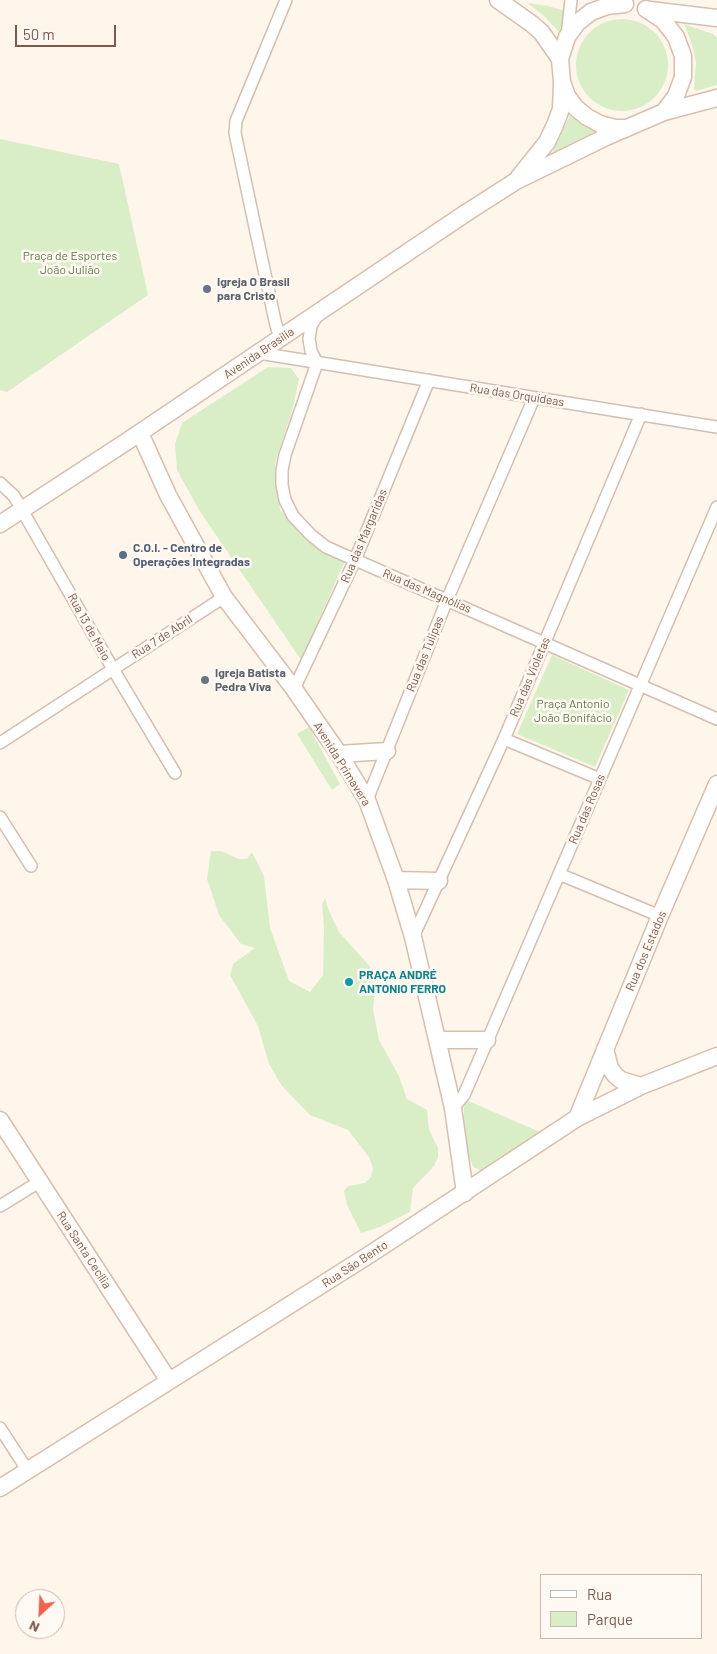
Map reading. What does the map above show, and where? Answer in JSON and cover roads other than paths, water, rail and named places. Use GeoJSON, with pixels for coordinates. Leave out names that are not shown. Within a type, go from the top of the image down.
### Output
{"type":"FeatureCollection","features":[{"type":"Feature","properties":{"kind":"main road"},"geometry":{"type":"LineString","coordinates":[[498,0],[542,33],[560,59]]}},
{"type":"Feature","properties":{"kind":"main road"},"geometry":{"type":"LineString","coordinates":[[598,0],[646,9],[717,18]]}},
{"type":"Feature","properties":{"kind":"main road"},"geometry":{"type":"LineString","coordinates":[[625,4],[607,6],[591,12],[577,23],[567,37],[560,59],[562,82],[567,96],[576,108],[600,124],[614,128],[629,128],[664,112],[717,98]]}},
{"type":"Feature","properties":{"kind":"main road"},"geometry":{"type":"LineString","coordinates":[[646,9],[663,20],[676,36],[683,56],[683,77],[679,90],[664,112]]}},
{"type":"Feature","properties":{"kind":"main road","name":"Avenida Brasília"},"geometry":{"type":"LineString","coordinates":[[516,181],[548,142],[560,109],[562,82]]}},
{"type":"Feature","properties":{"kind":"main road","name":"Avenida Brasília"},"geometry":{"type":"LineString","coordinates":[[0,524],[140,433],[516,181],[629,128]]}},
{"type":"Feature","properties":{"kind":"main road","name":"Avenida Primavera"},"geometry":{"type":"LineString","coordinates":[[140,433],[168,495],[224,597],[294,689],[339,754],[367,800],[396,880],[413,937],[454,1108],[465,1193]]}},
{"type":"Feature","properties":{"kind":"main road"},"geometry":{"type":"LineString","coordinates":[[339,754],[387,751]]}},
{"type":"Feature","properties":{"kind":"main road","name":"Rua dos Estados"},"geometry":{"type":"LineString","coordinates":[[577,1118],[660,916],[717,784]]}},
{"type":"Feature","properties":{"kind":"main road"},"geometry":{"type":"LineString","coordinates":[[396,880],[439,880]]}},
{"type":"Feature","properties":{"kind":"main road"},"geometry":{"type":"LineString","coordinates":[[438,1040],[487,1040]]}},
{"type":"Feature","properties":{"kind":"main road"},"geometry":{"type":"LineString","coordinates":[[605,1049],[610,1068],[615,1075],[621,1080],[641,1086]]}},
{"type":"Feature","properties":{"kind":"main road","name":"Rua São Bento"},"geometry":{"type":"LineString","coordinates":[[0,1488],[465,1193],[577,1118],[641,1086],[717,1056]]}},
{"type":"Feature","properties":{"kind":"main road","name":"Rua Santa Cecília"},"geometry":{"type":"LineString","coordinates":[[0,1120],[169,1381]]}},
{"type":"Feature","properties":{"kind":"street"},"geometry":{"type":"LineString","coordinates":[[280,339],[235,132],[236,121],[286,0]]}},
{"type":"Feature","properties":{"kind":"street"},"geometry":{"type":"LineString","coordinates":[[567,37],[571,0]]}},
{"type":"Feature","properties":{"kind":"street"},"geometry":{"type":"LineString","coordinates":[[317,363],[311,351],[309,339],[311,326],[319,313]]}},
{"type":"Feature","properties":{"kind":"street","name":"Rua das Orquídeas"},"geometry":{"type":"LineString","coordinates":[[259,353],[717,427]]}},
{"type":"Feature","properties":{"kind":"street","name":"Rua das Magnólias"},"geometry":{"type":"LineString","coordinates":[[317,363],[285,455],[282,470],[285,500],[293,516],[311,535],[326,547],[717,719]]}},
{"type":"Feature","properties":{"kind":"street","name":"Rua das Margaridas"},"geometry":{"type":"LineString","coordinates":[[294,689],[355,560],[429,380]]}},
{"type":"Feature","properties":{"kind":"street","name":"Rua das Tulipas"},"geometry":{"type":"LineString","coordinates":[[367,800],[447,600],[534,398]]}},
{"type":"Feature","properties":{"kind":"street","name":"Rua das Violetas"},"geometry":{"type":"LineString","coordinates":[[413,937],[504,739],[641,414]]}},
{"type":"Feature","properties":{"kind":"street","name":"Rua 13 de Maio"},"geometry":{"type":"LineString","coordinates":[[0,483],[14,496],[175,773]]}},
{"type":"Feature","properties":{"kind":"street","name":"Rua das Rosas"},"geometry":{"type":"LineString","coordinates":[[454,1108],[464,1095],[717,507]]}},
{"type":"Feature","properties":{"kind":"street","name":"Rua 7 de Abril"},"geometry":{"type":"LineString","coordinates":[[0,743],[224,597]]}},
{"type":"Feature","properties":{"kind":"street"},"geometry":{"type":"LineString","coordinates":[[504,739],[600,779]]}},
{"type":"Feature","properties":{"kind":"street"},"geometry":{"type":"LineString","coordinates":[[0,817],[31,866]]}},
{"type":"Feature","properties":{"kind":"street"},"geometry":{"type":"LineString","coordinates":[[559,874],[660,916]]}},
{"type":"Feature","properties":{"kind":"street"},"geometry":{"type":"LineString","coordinates":[[0,1206],[40,1182]]}},
{"type":"Feature","properties":{"kind":"street"},"geometry":{"type":"LineString","coordinates":[[0,1428],[28,1470]]}},
{"type":"Feature","properties":{"kind":"place","name":"Igreja O Brasil para Cristo"},"geometry":{"type":"Point","coordinates":[207,289]}},
{"type":"Feature","properties":{"kind":"place","name":"C.O.I. - Centro de Operações Integradas"},"geometry":{"type":"Point","coordinates":[123,555]}},
{"type":"Feature","properties":{"kind":"place","name":"Igreja Batista Pedra Viva"},"geometry":{"type":"Point","coordinates":[205,680]}},
{"type":"Feature","properties":{"kind":"place","name":"PRAÇA ANDRÉ ANTONIO FERRO"},"geometry":{"type":"Point","coordinates":[349,982]}},
{"type":"Feature","properties":{"kind":"park label","name":"Praça de Esportes João Julião"},"geometry":{"type":"Point","coordinates":[70,263]}},
{"type":"Feature","properties":{"kind":"park label","name":"Praça Antonio João Bonifácio"},"geometry":{"type":"Point","coordinates":[573,711]}}]}
